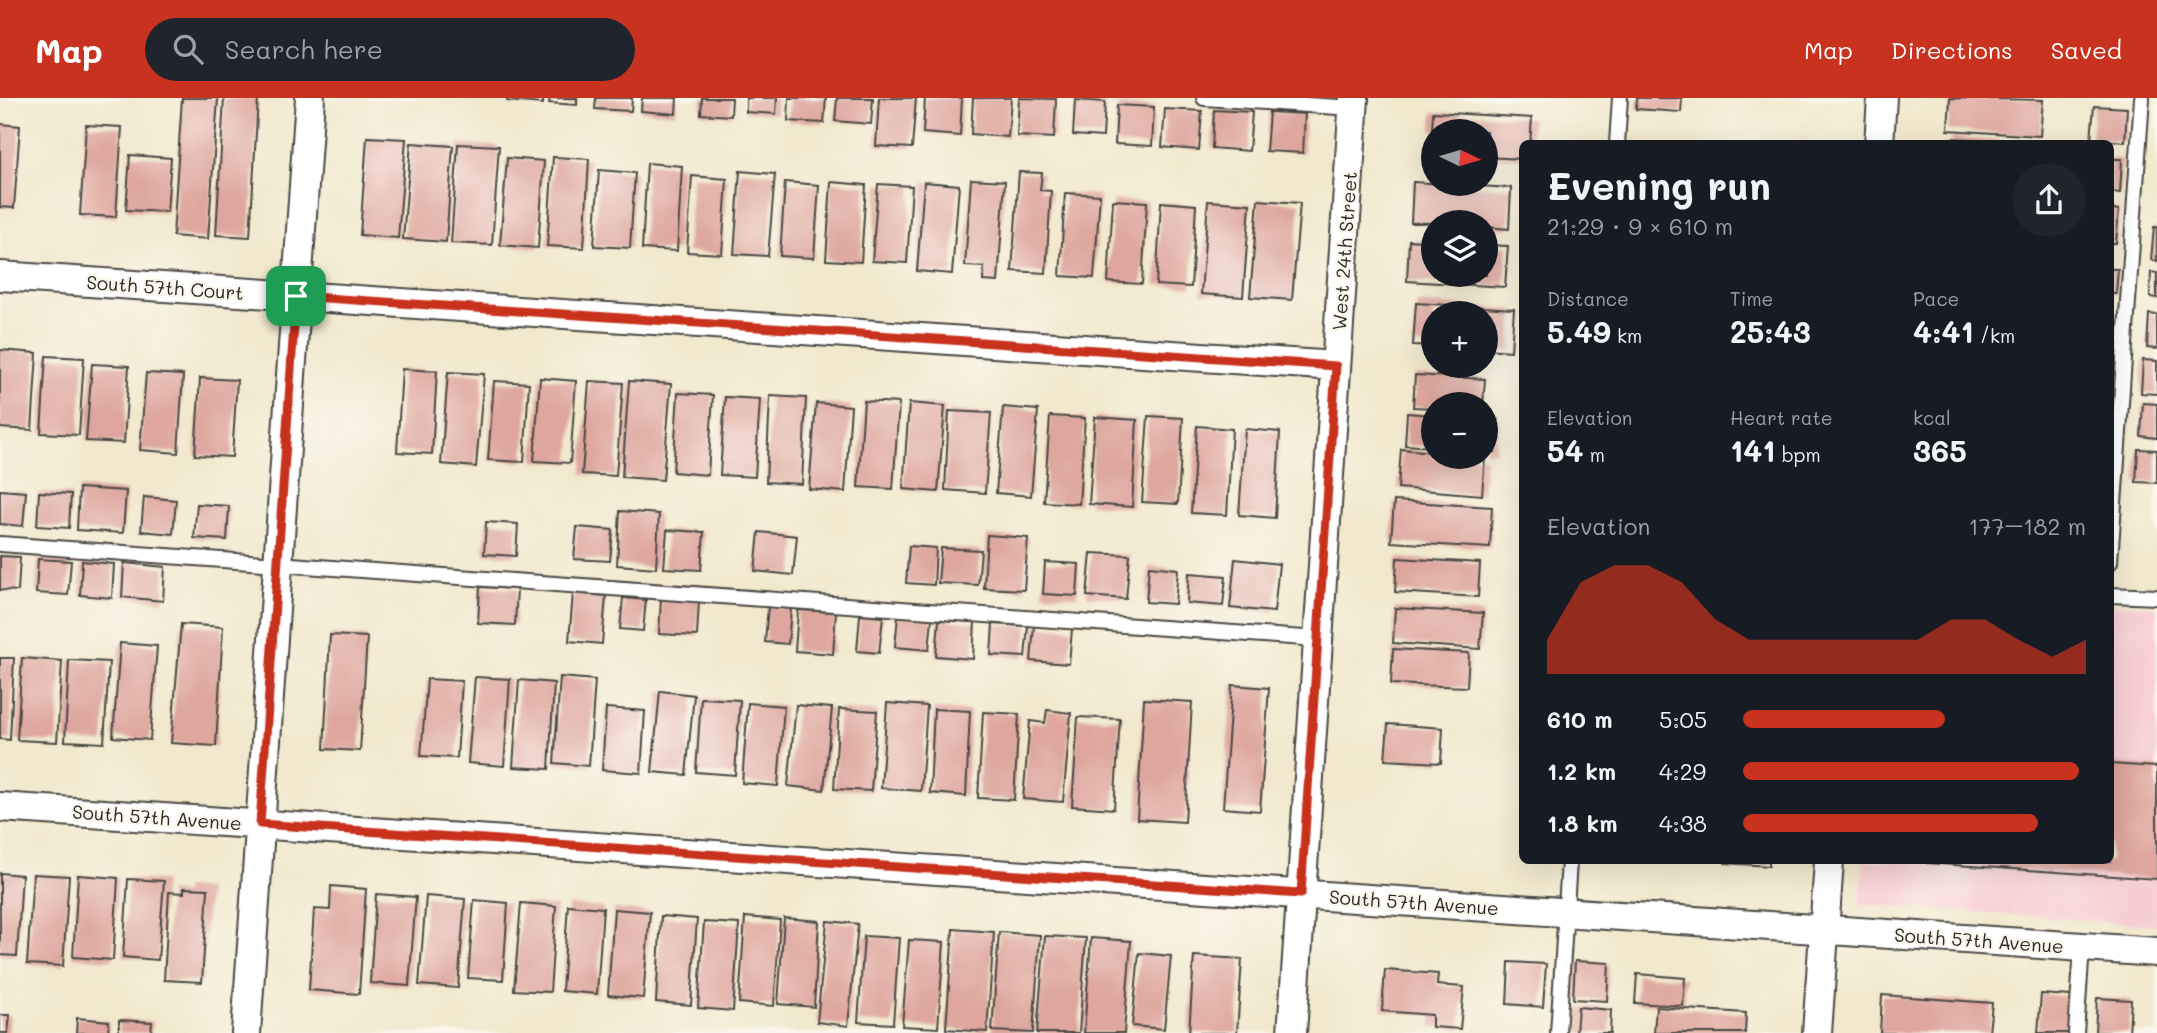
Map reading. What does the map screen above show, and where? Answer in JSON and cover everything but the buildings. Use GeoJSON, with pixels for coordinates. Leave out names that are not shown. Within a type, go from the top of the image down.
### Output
{"type":"FeatureCollection","features":[{"type":"Feature","properties":{"kind":"street"},"geometry":{"type":"LineString","coordinates":[[246,1033],[310,98]]}},
{"type":"Feature","properties":{"kind":"street"},"geometry":{"type":"LineString","coordinates":[[1879,140],[1882,98]]}},
{"type":"Feature","properties":{"kind":"street","name":"West 24th Street"},"geometry":{"type":"LineString","coordinates":[[1292,1033],[1354,103]]}},
{"type":"Feature","properties":{"kind":"street","name":"South 57th Court"},"geometry":{"type":"LineString","coordinates":[[0,276],[1336,366]]}},
{"type":"Feature","properties":{"kind":"street","name":"South 57th Avenue"},"geometry":{"type":"LineString","coordinates":[[0,807],[2157,952]]}},
{"type":"Feature","properties":{"kind":"street"},"geometry":{"type":"LineString","coordinates":[[1817,1033],[1829,864]]}},
{"type":"Feature","properties":{"kind":"lane"},"geometry":{"type":"LineString","coordinates":[[1204,98],[1354,103]]}},
{"type":"Feature","properties":{"kind":"lane"},"geometry":{"type":"LineString","coordinates":[[1617,140],[1620,98]]}},
{"type":"Feature","properties":{"kind":"lane"},"geometry":{"type":"LineString","coordinates":[[2114,504],[2142,98]]}},
{"type":"Feature","properties":{"kind":"lane"},"geometry":{"type":"LineString","coordinates":[[0,544],[1318,639]]}},
{"type":"Feature","properties":{"kind":"lane"},"geometry":{"type":"LineString","coordinates":[[2114,595],[2157,597]]}},
{"type":"Feature","properties":{"kind":"lane"},"geometry":{"type":"LineString","coordinates":[[1558,1033],[1569,864]]}},
{"type":"Feature","properties":{"kind":"lane"},"geometry":{"type":"LineString","coordinates":[[2076,1033],[2082,947]]}},
{"type":"Feature","properties":{"kind":"shaded area"},"geometry":{"type":"Polygon","coordinates":[[[2114,604],[2157,607],[2157,925],[1860,904],[1863,864],[2114,864],[2114,604]]]}},
{"type":"Feature","properties":{"kind":"route"},"geometry":{"type":"LineString","coordinates":[[296,296],[1336,366],[1301,894],[260,824],[296,296]]}}]}
